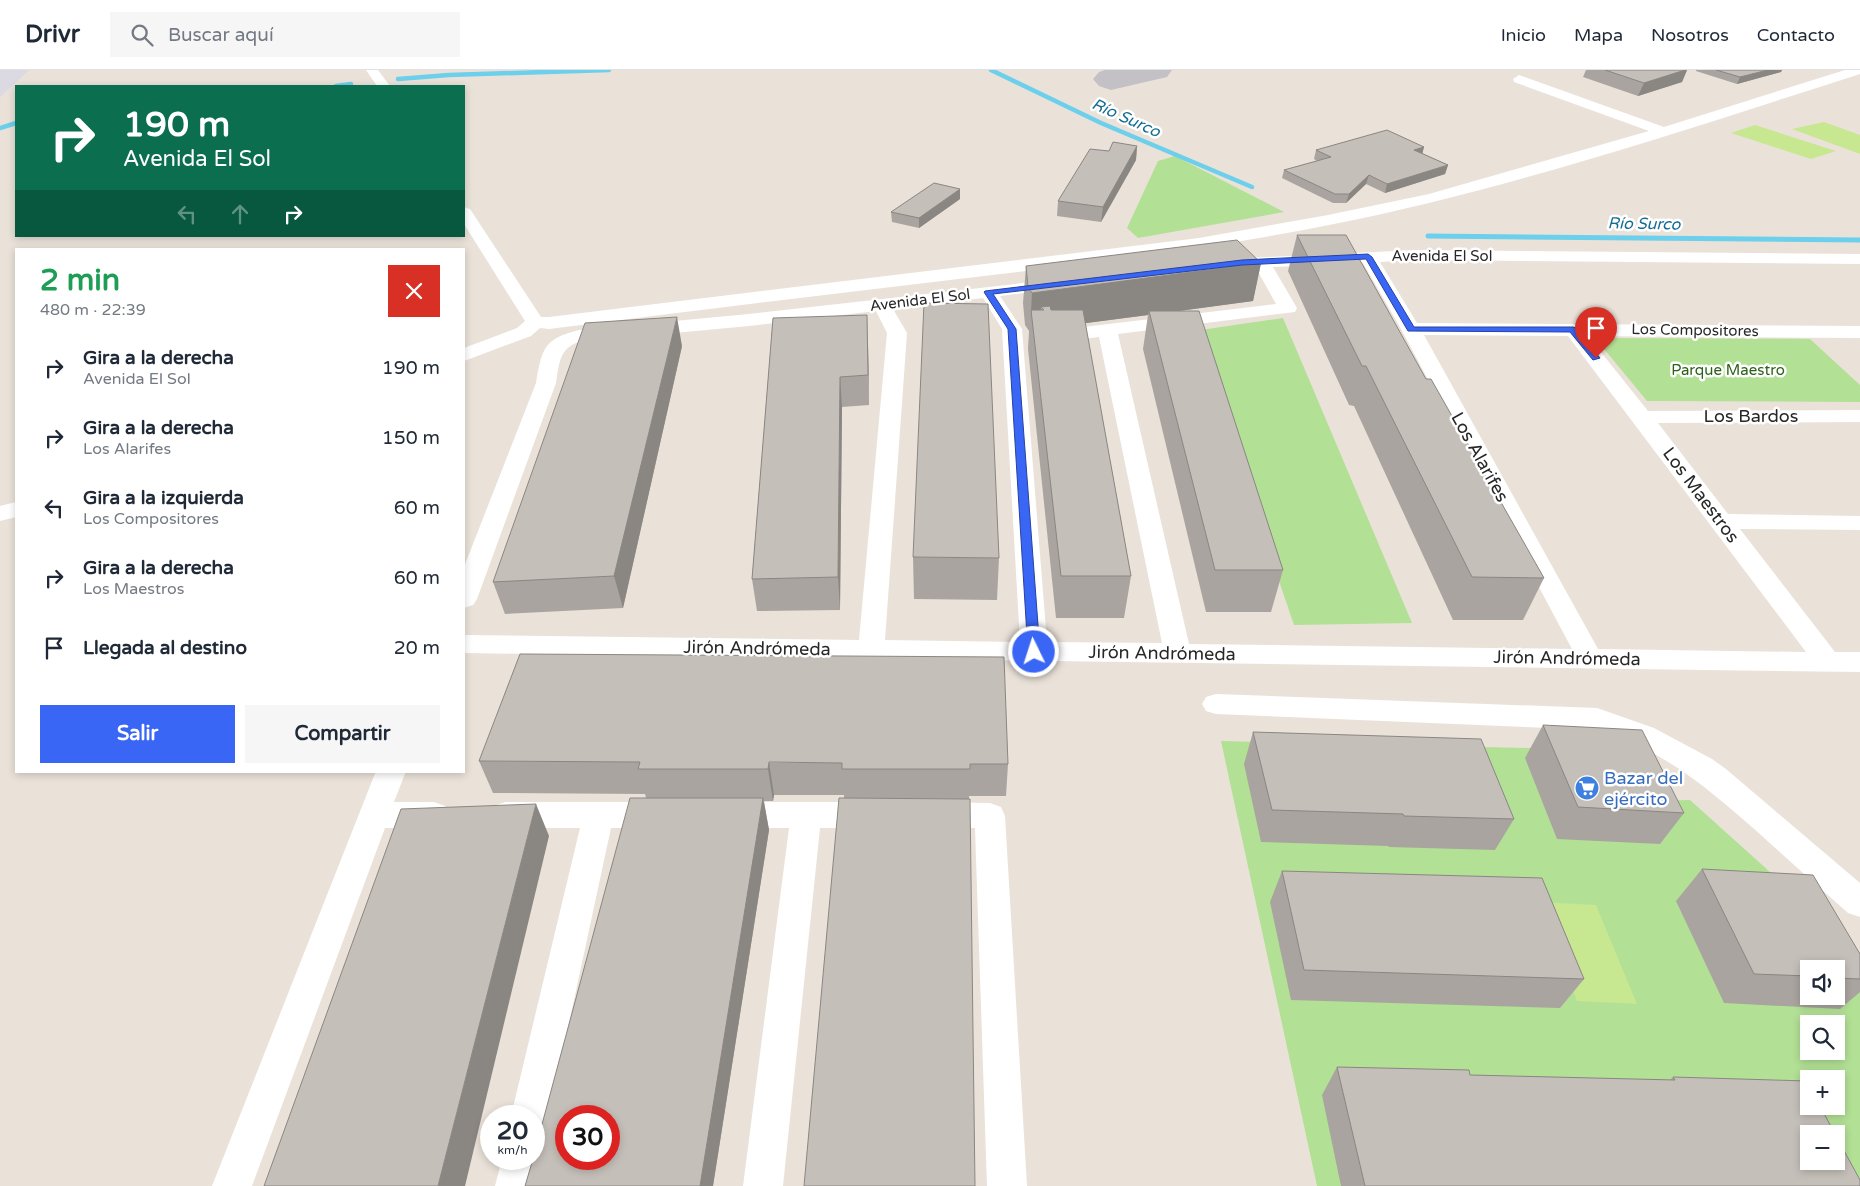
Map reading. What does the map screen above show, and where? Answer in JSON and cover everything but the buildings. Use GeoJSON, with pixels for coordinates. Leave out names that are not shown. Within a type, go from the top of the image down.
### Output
{"type":"FeatureCollection","features":[{"type":"Feature","properties":{"kind":"street"},"geometry":{"type":"LineString","coordinates":[[372,70],[382,85]]}},
{"type":"Feature","properties":{"kind":"street"},"geometry":{"type":"LineString","coordinates":[[465,355],[524,332],[535,322],[549,323],[1032,265],[1199,242],[1328,220],[1432,198],[1662,131],[1858,70]]}},
{"type":"Feature","properties":{"kind":"street"},"geometry":{"type":"LineString","coordinates":[[1519,79],[1662,131]]}},
{"type":"Feature","properties":{"kind":"street"},"geometry":{"type":"LineString","coordinates":[[465,214],[535,322]]}},
{"type":"Feature","properties":{"kind":"street","name":"Avenida El Sol"},"geometry":{"type":"LineString","coordinates":[[1209,266],[1261,261],[1416,255],[1860,259]]}},
{"type":"Feature","properties":{"kind":"street","name":"Los Alarifes"},"geometry":{"type":"LineString","coordinates":[[1368,257],[1411,329],[1590,658]]}},
{"type":"Feature","properties":{"kind":"street"},"geometry":{"type":"LineString","coordinates":[[1012,341],[1288,308],[1261,261]]}},
{"type":"Feature","properties":{"kind":"street","name":"Avenida El Sol"},"geometry":{"type":"LineString","coordinates":[[579,336],[882,305],[1075,282]]}},
{"type":"Feature","properties":{"kind":"street"},"geometry":{"type":"LineString","coordinates":[[988,292],[1012,329],[1034,652]]}},
{"type":"Feature","properties":{"kind":"street"},"geometry":{"type":"LineString","coordinates":[[871,649],[897,333],[882,305]]}},
{"type":"Feature","properties":{"kind":"street","name":"Los Compositores"},"geometry":{"type":"LineString","coordinates":[[1411,329],[1860,332]]}},
{"type":"Feature","properties":{"kind":"street","name":"Los Maestros"},"geometry":{"type":"LineString","coordinates":[[1573,329],[1828,662]]}},
{"type":"Feature","properties":{"kind":"street"},"geometry":{"type":"LineString","coordinates":[[1107,330],[1178,654]]}},
{"type":"Feature","properties":{"kind":"street"},"geometry":{"type":"LineString","coordinates":[[465,597],[546,383],[553,350],[560,342],[579,336]]}},
{"type":"Feature","properties":{"kind":"street","name":"Los Bardos"},"geometry":{"type":"LineString","coordinates":[[1642,417],[1860,416]]}},
{"type":"Feature","properties":{"kind":"street"},"geometry":{"type":"LineString","coordinates":[[0,514],[15,509]]}},
{"type":"Feature","properties":{"kind":"street"},"geometry":{"type":"LineString","coordinates":[[1721,521],[1860,523]]}},
{"type":"Feature","properties":{"kind":"street","name":"Jirón Andrómeda"},"geometry":{"type":"LineString","coordinates":[[465,644],[1860,662]]}},
{"type":"Feature","properties":{"kind":"street"},"geometry":{"type":"LineString","coordinates":[[1216,704],[1596,719],[1621,726],[1662,743],[1693,761],[1715,777],[1860,903]]}},
{"type":"Feature","properties":{"kind":"street"},"geometry":{"type":"LineString","coordinates":[[232,1186],[390,773]]}},
{"type":"Feature","properties":{"kind":"street"},"geometry":{"type":"LineString","coordinates":[[375,815],[806,814],[990,816],[1006,1186]]}},
{"type":"Feature","properties":{"kind":"street"},"geometry":{"type":"LineString","coordinates":[[763,1186],[806,814]]}},
{"type":"Feature","properties":{"kind":"street"},"geometry":{"type":"LineString","coordinates":[[532,1105],[598,815]]}},
{"type":"Feature","properties":{"kind":"street"},"geometry":{"type":"LineString","coordinates":[[515,1186],[519,1170]]}},
{"type":"Feature","properties":{"kind":"shaded area"},"geometry":{"type":"Polygon","coordinates":[[[0,70],[29,70],[0,97],[0,70]]]}},
{"type":"Feature","properties":{"kind":"green space"},"geometry":{"type":"Polygon","coordinates":[[[1824,122],[1860,135],[1860,154],[1792,129],[1824,122]]]}},
{"type":"Feature","properties":{"kind":"green space"},"geometry":{"type":"Polygon","coordinates":[[[1755,125],[1836,151],[1811,159],[1731,133],[1755,125]]]}},
{"type":"Feature","properties":{"kind":"green space"},"geometry":{"type":"Polygon","coordinates":[[[1175,156],[1284,212],[1138,238],[1127,228],[1158,161],[1175,156]]]}},
{"type":"Feature","properties":{"kind":"green space"},"geometry":{"type":"Polygon","coordinates":[[[1283,318],[1412,623],[1294,625],[1194,331],[1283,318]]]}},
{"type":"Feature","properties":{"kind":"green space","name":"Parque Maestro"},"geometry":{"type":"Polygon","coordinates":[[[1595,338],[1810,339],[1860,385],[1860,402],[1647,401],[1595,338]]]}},
{"type":"Feature","properties":{"kind":"green space"},"geometry":{"type":"Polygon","coordinates":[[[1221,741],[1619,750],[1651,801],[1690,800],[1860,953],[1860,1186],[1317,1186],[1221,741]]]}},
{"type":"Feature","properties":{"kind":"green space"},"geometry":{"type":"Polygon","coordinates":[[[1540,902],[1596,905],[1637,1004],[1577,1001],[1540,902]]]}},
{"type":"Feature","properties":{"kind":"waterway","name":"Río Surco"},"geometry":{"type":"LineString","coordinates":[[398,79],[449,75],[609,70]]}},
{"type":"Feature","properties":{"kind":"waterway","name":"Río Surco"},"geometry":{"type":"LineString","coordinates":[[991,70],[1101,123],[1252,187]]}},
{"type":"Feature","properties":{"kind":"waterway","name":"Río Surco"},"geometry":{"type":"LineString","coordinates":[[344,85],[351,84]]}},
{"type":"Feature","properties":{"kind":"waterway","name":"Río Surco"},"geometry":{"type":"LineString","coordinates":[[0,128],[15,123]]}},
{"type":"Feature","properties":{"kind":"waterway","name":"Río Surco"},"geometry":{"type":"LineString","coordinates":[[1428,236],[1860,240]]}},
{"type":"Feature","properties":{"kind":"taxiway"},"geometry":{"type":"LineString","coordinates":[[1111,79],[1155,70]]}},
{"type":"Feature","properties":{"kind":"place","name":"Bazar del ejército"},"geometry":{"type":"Point","coordinates":[1587,788]}},
{"type":"Feature","properties":{"kind":"route"},"geometry":{"type":"LineString","coordinates":[[1034,652],[1012,329],[988,292],[1242,262],[1368,257],[1411,329],[1573,329],[1596,358]]}}]}
